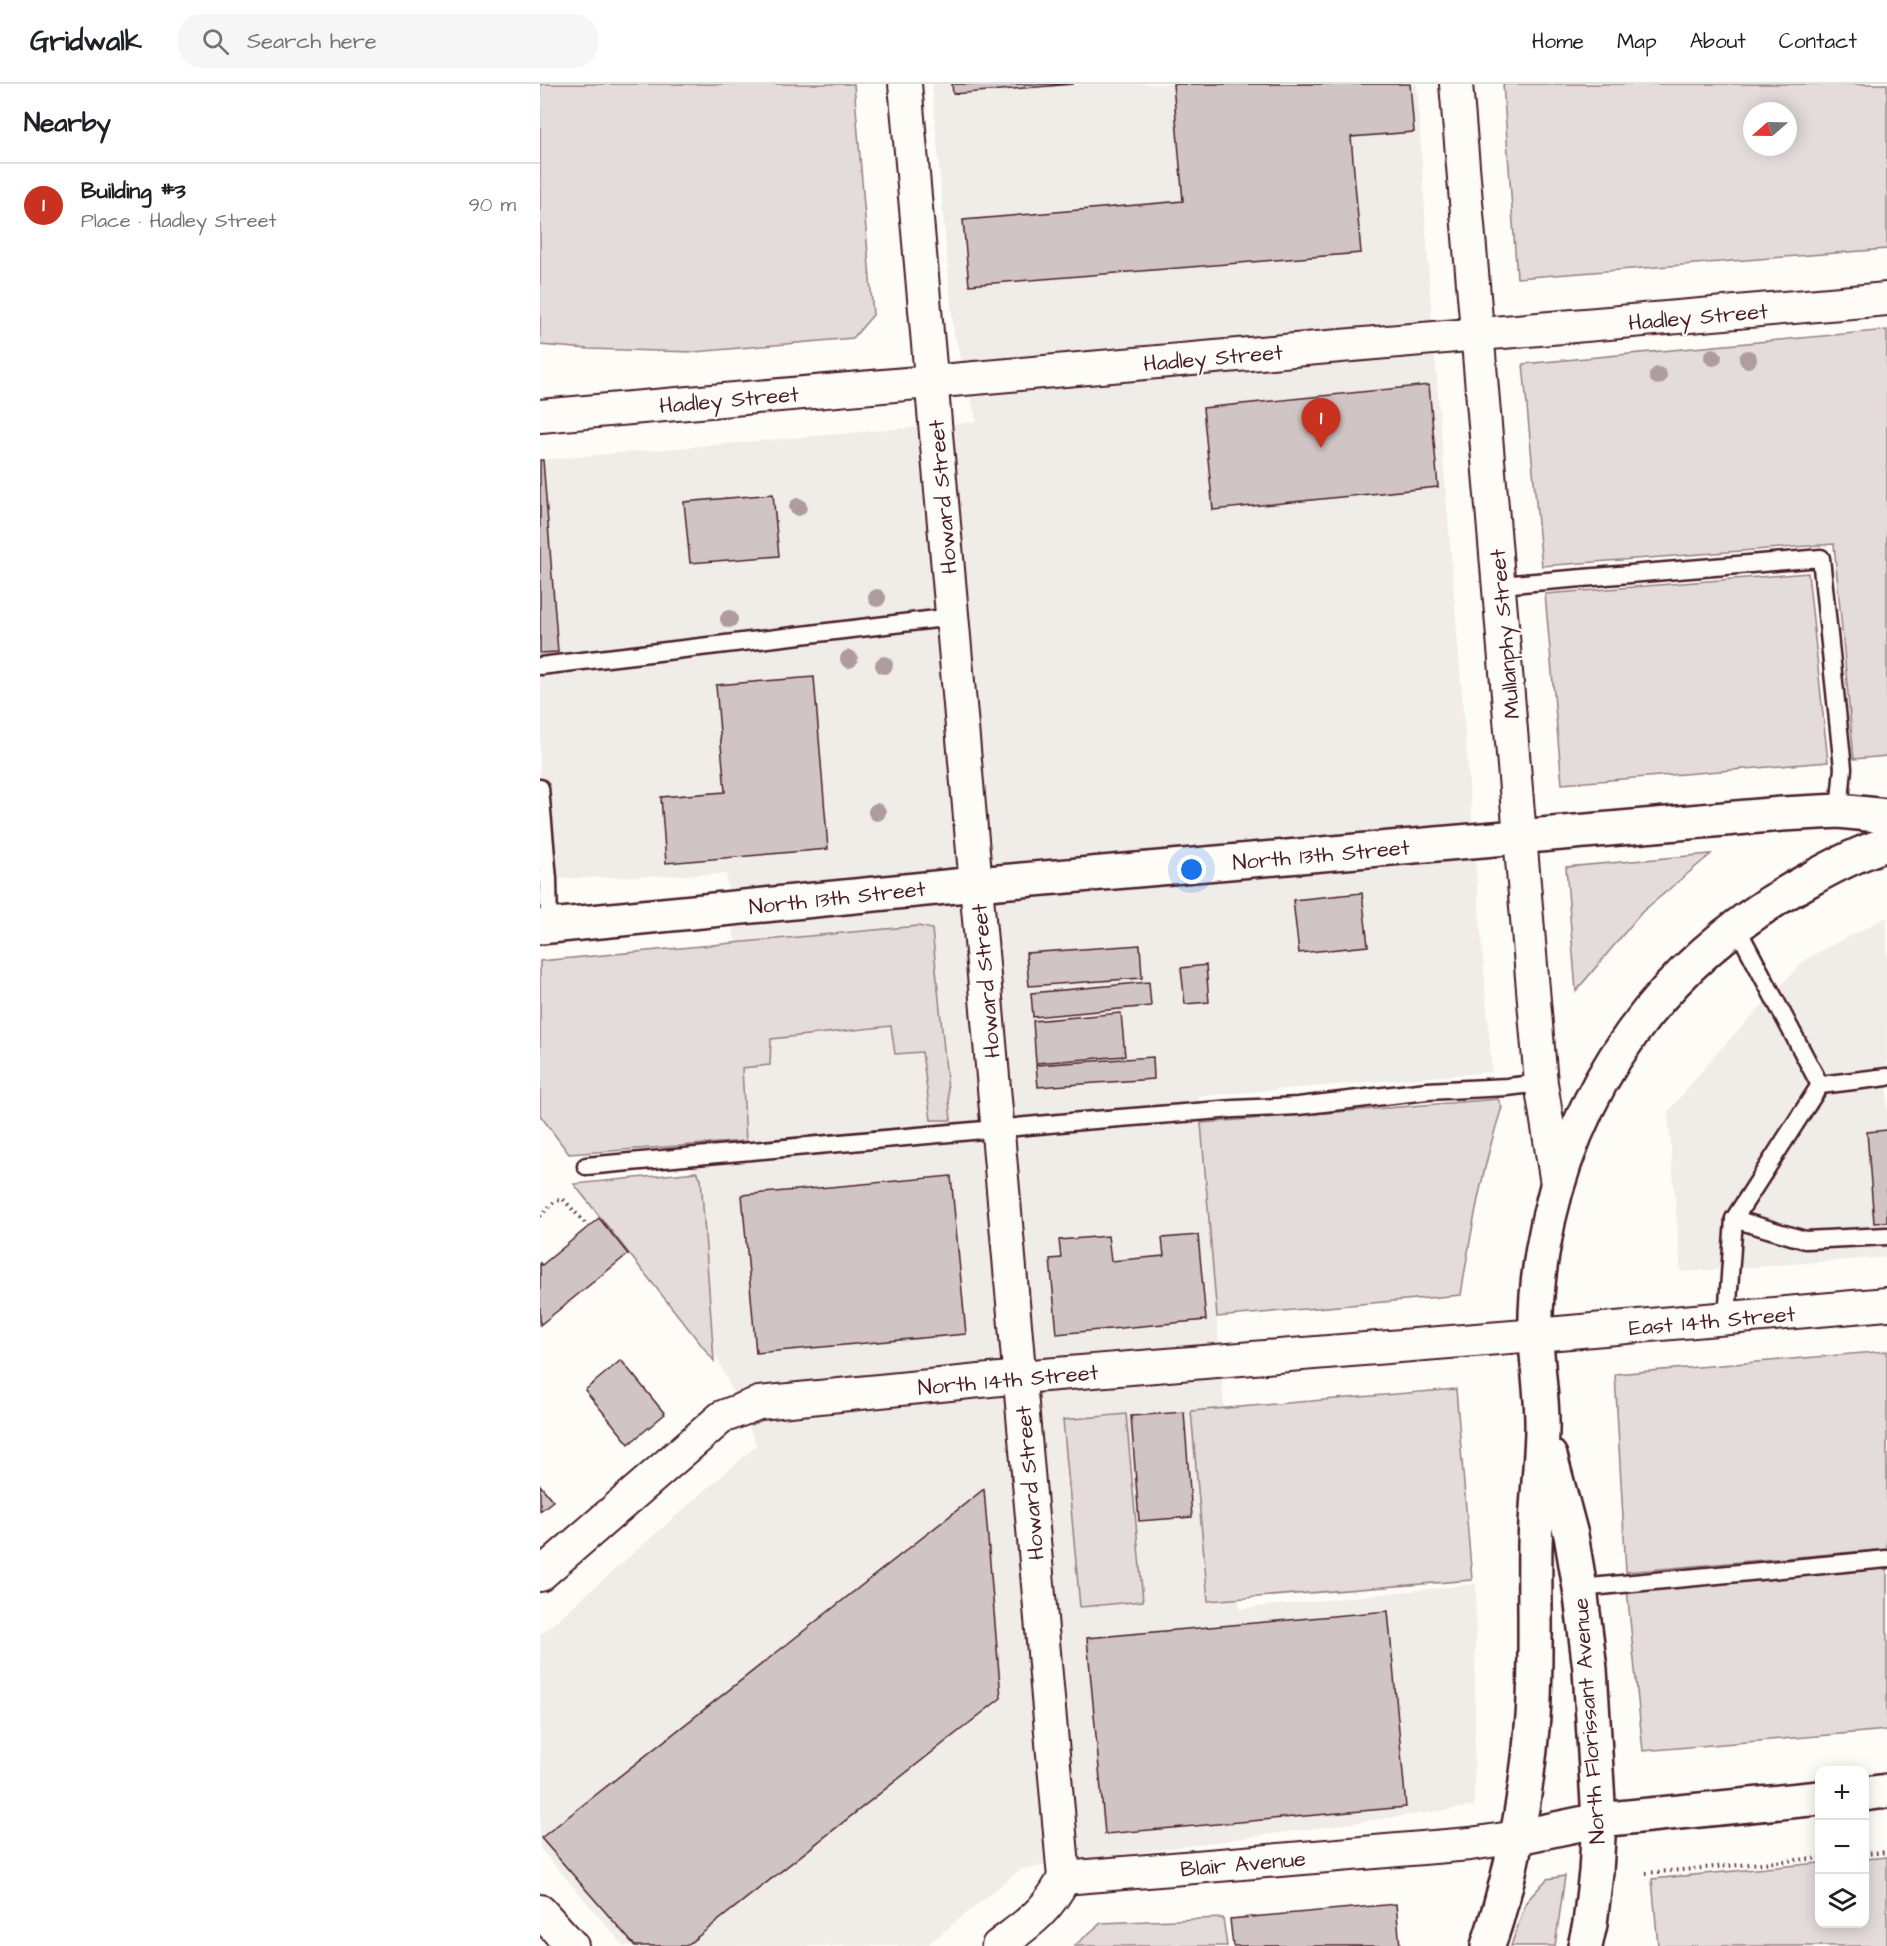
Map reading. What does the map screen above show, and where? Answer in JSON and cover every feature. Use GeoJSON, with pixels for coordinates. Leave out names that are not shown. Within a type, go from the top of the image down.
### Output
{"type":"FeatureCollection","features":[{"type":"Feature","properties":{"kind":"main road","name":"North 13th Street"},"geometry":{"type":"LineString","coordinates":[[545,926],[976,884],[1782,814],[1839,811],[1887,816]]}},
{"type":"Feature","properties":{"kind":"main road"},"geometry":{"type":"LineString","coordinates":[[1557,1184],[1575,1134],[1626,1039],[1656,1001],[1692,963],[1736,926],[1780,896],[1863,852],[1887,844]]}},
{"type":"Feature","properties":{"kind":"main road","name":"North Florissant Avenue"},"geometry":{"type":"LineString","coordinates":[[1488,1946],[1499,1913],[1518,1837],[1533,1714],[1535,1543],[1542,1429],[1536,1335],[1537,1297],[1542,1251],[1557,1184]]}},
{"type":"Feature","properties":{"kind":"main road","name":"North Florissant Avenue"},"geometry":{"type":"LineString","coordinates":[[1542,1429],[1571,1535],[1590,1669],[1599,1820],[1596,1872],[1586,1946]]}},
{"type":"Feature","properties":{"kind":"main road"},"geometry":{"type":"LineString","coordinates":[[1869,1793],[1887,1791]]}},
{"type":"Feature","properties":{"kind":"main road"},"geometry":{"type":"LineString","coordinates":[[1518,1837],[1599,1820],[1815,1798]]}},
{"type":"Feature","properties":{"kind":"street","name":"Howard Street"},"geometry":{"type":"LineString","coordinates":[[904,84],[1064,1878]]}},
{"type":"Feature","properties":{"kind":"street","name":"Mullanphy Street"},"geometry":{"type":"LineString","coordinates":[[1456,84],[1541,1083],[1557,1184]]}},
{"type":"Feature","properties":{"kind":"street","name":"Hadley Street"},"geometry":{"type":"LineString","coordinates":[[540,416],[932,380],[1887,299]]}},
{"type":"Feature","properties":{"kind":"street","name":"East 14th Street"},"geometry":{"type":"LineString","coordinates":[[1536,1335],[1887,1304]]}},
{"type":"Feature","properties":{"kind":"street","name":"North 14th Street"},"geometry":{"type":"LineString","coordinates":[[540,1575],[722,1417],[759,1403],[1020,1377],[1536,1335]]}},
{"type":"Feature","properties":{"kind":"street","name":"Blair Avenue"},"geometry":{"type":"LineString","coordinates":[[1064,1878],[1470,1844],[1518,1837]]}},
{"type":"Feature","properties":{"kind":"street"},"geometry":{"type":"LineString","coordinates":[[998,1946],[1041,1913],[1055,1896],[1064,1878]]}},
{"type":"Feature","properties":{"kind":"street"},"geometry":{"type":"LineString","coordinates":[[540,1911],[572,1946]]}},
{"type":"Feature","properties":{"kind":"lane"},"geometry":{"type":"LineString","coordinates":[[1500,585],[1821,558],[1843,768],[1839,811]]}},
{"type":"Feature","properties":{"kind":"lane"},"geometry":{"type":"LineString","coordinates":[[540,666],[953,616]]}},
{"type":"Feature","properties":{"kind":"lane"},"geometry":{"type":"LineString","coordinates":[[540,788],[548,879],[545,926]]}},
{"type":"Feature","properties":{"kind":"lane"},"geometry":{"type":"LineString","coordinates":[[1736,926],[1820,1085]]}},
{"type":"Feature","properties":{"kind":"lane"},"geometry":{"type":"LineString","coordinates":[[1820,1085],[1887,1077]]}},
{"type":"Feature","properties":{"kind":"lane"},"geometry":{"type":"LineString","coordinates":[[586,1166],[998,1128],[1298,1106],[1427,1091],[1541,1083]]}},
{"type":"Feature","properties":{"kind":"lane"},"geometry":{"type":"LineString","coordinates":[[1727,1318],[1734,1219],[1820,1085]]}},
{"type":"Feature","properties":{"kind":"lane"},"geometry":{"type":"LineString","coordinates":[[1734,1219],[1805,1240],[1887,1236]]}},
{"type":"Feature","properties":{"kind":"lane"},"geometry":{"type":"LineString","coordinates":[[1580,1588],[1887,1559]]}},
{"type":"Feature","properties":{"kind":"path"},"geometry":{"type":"LineString","coordinates":[[540,1216],[554,1202],[563,1199],[585,1223]]}},
{"type":"Feature","properties":{"kind":"path"},"geometry":{"type":"LineString","coordinates":[[1869,1854],[1887,1852]]}},
{"type":"Feature","properties":{"kind":"path"},"geometry":{"type":"LineString","coordinates":[[1646,1874],[1815,1858]]}},
{"type":"Feature","properties":{"kind":"shaded area"},"geometry":{"type":"Polygon","coordinates":[[[540,84],[854,84],[873,315],[853,338],[694,352],[588,349],[540,345],[540,84]]]}},
{"type":"Feature","properties":{"kind":"shaded area"},"geometry":{"type":"Polygon","coordinates":[[[932,84],[1417,84],[1430,294],[1492,1072],[1199,1096],[1240,1609],[1476,1584],[1474,1806],[1021,1869],[926,1946],[624,1946],[540,1848],[540,1635],[757,1445],[711,1345],[675,1013],[743,1005],[726,874],[540,879],[540,460],[977,422],[953,328],[932,84]]]}},
{"type":"Feature","properties":{"kind":"shaded area"},"geometry":{"type":"Polygon","coordinates":[[[1503,84],[1887,84],[1887,249],[1517,278],[1503,84]]]}},
{"type":"Feature","properties":{"kind":"shaded area"},"geometry":{"type":"Polygon","coordinates":[[[1887,330],[1887,756],[1854,759],[1834,544],[1542,566],[1523,364],[1887,330]]]}},
{"type":"Feature","properties":{"kind":"shaded area"},"geometry":{"type":"Polygon","coordinates":[[[1808,573],[1828,762],[1562,784],[1545,594],[1808,573]]]}},
{"type":"Feature","properties":{"kind":"shaded area"},"geometry":{"type":"Polygon","coordinates":[[[1711,854],[1642,912],[1576,991],[1566,867],[1711,854]]]}},
{"type":"Feature","properties":{"kind":"shaded area"},"geometry":{"type":"Polygon","coordinates":[[[1887,917],[1887,1257],[1681,1272],[1668,1112],[1714,1056],[1807,958],[1887,917]]]}},
{"type":"Feature","properties":{"kind":"shaded area"},"geometry":{"type":"Polygon","coordinates":[[[918,926],[932,929],[951,1120],[931,1120],[922,1052],[895,1054],[891,1026],[771,1039],[770,1065],[742,1068],[746,1141],[569,1154],[540,1115],[540,961],[918,926]]]}},
{"type":"Feature","properties":{"kind":"shaded area"},"geometry":{"type":"Polygon","coordinates":[[[1498,1099],[1502,1107],[1483,1177],[1461,1295],[1217,1317],[1201,1123],[1498,1099]]]}},
{"type":"Feature","properties":{"kind":"shaded area"},"geometry":{"type":"Polygon","coordinates":[[[696,1172],[701,1178],[714,1361],[574,1184],[696,1172]]]}},
{"type":"Feature","properties":{"kind":"shaded area"},"geometry":{"type":"Polygon","coordinates":[[[1887,1351],[1887,1549],[1626,1572],[1615,1374],[1887,1351]]]}},
{"type":"Feature","properties":{"kind":"shaded area"},"geometry":{"type":"Polygon","coordinates":[[[1456,1389],[1472,1580],[1208,1601],[1191,1411],[1456,1389]]]}},
{"type":"Feature","properties":{"kind":"shaded area"},"geometry":{"type":"Polygon","coordinates":[[[1126,1414],[1143,1601],[1080,1607],[1063,1420],[1126,1414]]]}},
{"type":"Feature","properties":{"kind":"shaded area"},"geometry":{"type":"Polygon","coordinates":[[[1887,1566],[1887,1730],[1643,1751],[1627,1589],[1887,1566]]]}},
{"type":"Feature","properties":{"kind":"shaded area"},"geometry":{"type":"Polygon","coordinates":[[[1887,1857],[1887,1946],[1658,1946],[1652,1879],[1815,1863],[1815,1928],[1869,1928],[1869,1859],[1887,1857]]]}},
{"type":"Feature","properties":{"kind":"shaded area"},"geometry":{"type":"Polygon","coordinates":[[[1565,1876],[1555,1946],[1511,1946],[1526,1902],[1547,1879],[1565,1876]]]}},
{"type":"Feature","properties":{"kind":"shaded area"},"geometry":{"type":"Polygon","coordinates":[[[1223,1918],[1227,1946],[1074,1946],[1101,1923],[1223,1918]]]}},
{"type":"Feature","properties":{"kind":"building"},"geometry":{"type":"Polygon","coordinates":[[[952,84],[1074,84],[953,94],[952,84]]]}},
{"type":"Feature","properties":{"kind":"building"},"geometry":{"type":"Polygon","coordinates":[[[1173,84],[1410,84],[1414,132],[1351,137],[1361,253],[969,285],[963,220],[1183,201],[1173,84]]]}},
{"type":"Feature","properties":{"kind":"building"},"geometry":{"type":"Polygon","coordinates":[[[1429,385],[1438,487],[1213,510],[1203,408],[1429,385]]]}},
{"type":"Feature","properties":{"kind":"building"},"geometry":{"type":"Polygon","coordinates":[[[540,460],[543,460],[558,652],[540,653],[540,460]]]}},
{"type":"Feature","properties":{"kind":"building"},"geometry":{"type":"Polygon","coordinates":[[[773,494],[779,556],[690,563],[684,502],[773,494]]]}},
{"type":"Feature","properties":{"kind":"building"},"geometry":{"type":"Polygon","coordinates":[[[814,677],[828,849],[666,863],[661,797],[725,792],[716,685],[814,677]]]}},
{"type":"Feature","properties":{"kind":"building"},"geometry":{"type":"Polygon","coordinates":[[[1362,893],[1368,946],[1299,953],[1293,900],[1362,893]]]}},
{"type":"Feature","properties":{"kind":"building"},"geometry":{"type":"Polygon","coordinates":[[[1140,945],[1142,978],[1029,986],[1026,953],[1140,945]]]}},
{"type":"Feature","properties":{"kind":"building"},"geometry":{"type":"Polygon","coordinates":[[[1206,965],[1209,1002],[1185,1004],[1181,968],[1206,965]]]}},
{"type":"Feature","properties":{"kind":"building"},"geometry":{"type":"Polygon","coordinates":[[[1149,982],[1151,1006],[1033,1017],[1031,993],[1149,982]]]}},
{"type":"Feature","properties":{"kind":"building"},"geometry":{"type":"Polygon","coordinates":[[[1121,1013],[1125,1056],[1036,1063],[1033,1021],[1121,1013]]]}},
{"type":"Feature","properties":{"kind":"building"},"geometry":{"type":"Polygon","coordinates":[[[1153,1057],[1154,1079],[1038,1087],[1036,1065],[1153,1057]]]}},
{"type":"Feature","properties":{"kind":"building"},"geometry":{"type":"Polygon","coordinates":[[[1887,1130],[1887,1222],[1874,1223],[1867,1132],[1887,1130]]]}},
{"type":"Feature","properties":{"kind":"building"},"geometry":{"type":"Polygon","coordinates":[[[951,1176],[966,1334],[756,1353],[742,1195],[951,1176]]]}},
{"type":"Feature","properties":{"kind":"building"},"geometry":{"type":"Polygon","coordinates":[[[599,1218],[628,1254],[540,1325],[540,1263],[542,1265],[599,1218]]]}},
{"type":"Feature","properties":{"kind":"building"},"geometry":{"type":"Polygon","coordinates":[[[1198,1235],[1206,1320],[1057,1334],[1050,1259],[1061,1258],[1059,1240],[1108,1236],[1111,1261],[1164,1256],[1162,1238],[1198,1235]]]}},
{"type":"Feature","properties":{"kind":"building"},"geometry":{"type":"Polygon","coordinates":[[[621,1360],[665,1414],[629,1444],[585,1390],[621,1360]]]}},
{"type":"Feature","properties":{"kind":"building"},"geometry":{"type":"Polygon","coordinates":[[[1184,1412],[1192,1517],[1139,1521],[1131,1416],[1184,1412]]]}},
{"type":"Feature","properties":{"kind":"building"},"geometry":{"type":"Polygon","coordinates":[[[540,1485],[553,1501],[540,1511],[540,1485]]]}},
{"type":"Feature","properties":{"kind":"building"},"geometry":{"type":"Polygon","coordinates":[[[984,1489],[1001,1698],[686,1946],[635,1946],[541,1838],[984,1489]]]}},
{"type":"Feature","properties":{"kind":"building"},"geometry":{"type":"Polygon","coordinates":[[[1388,1611],[1406,1807],[1105,1834],[1087,1638],[1388,1611]]]}},
{"type":"Feature","properties":{"kind":"building"},"geometry":{"type":"Polygon","coordinates":[[[1396,1904],[1400,1946],[1233,1946],[1230,1919],[1396,1904]]]}},
{"type":"Feature","properties":{"kind":"place","name":"Building #3"},"geometry":{"type":"Point","coordinates":[1321,448]}}]}
